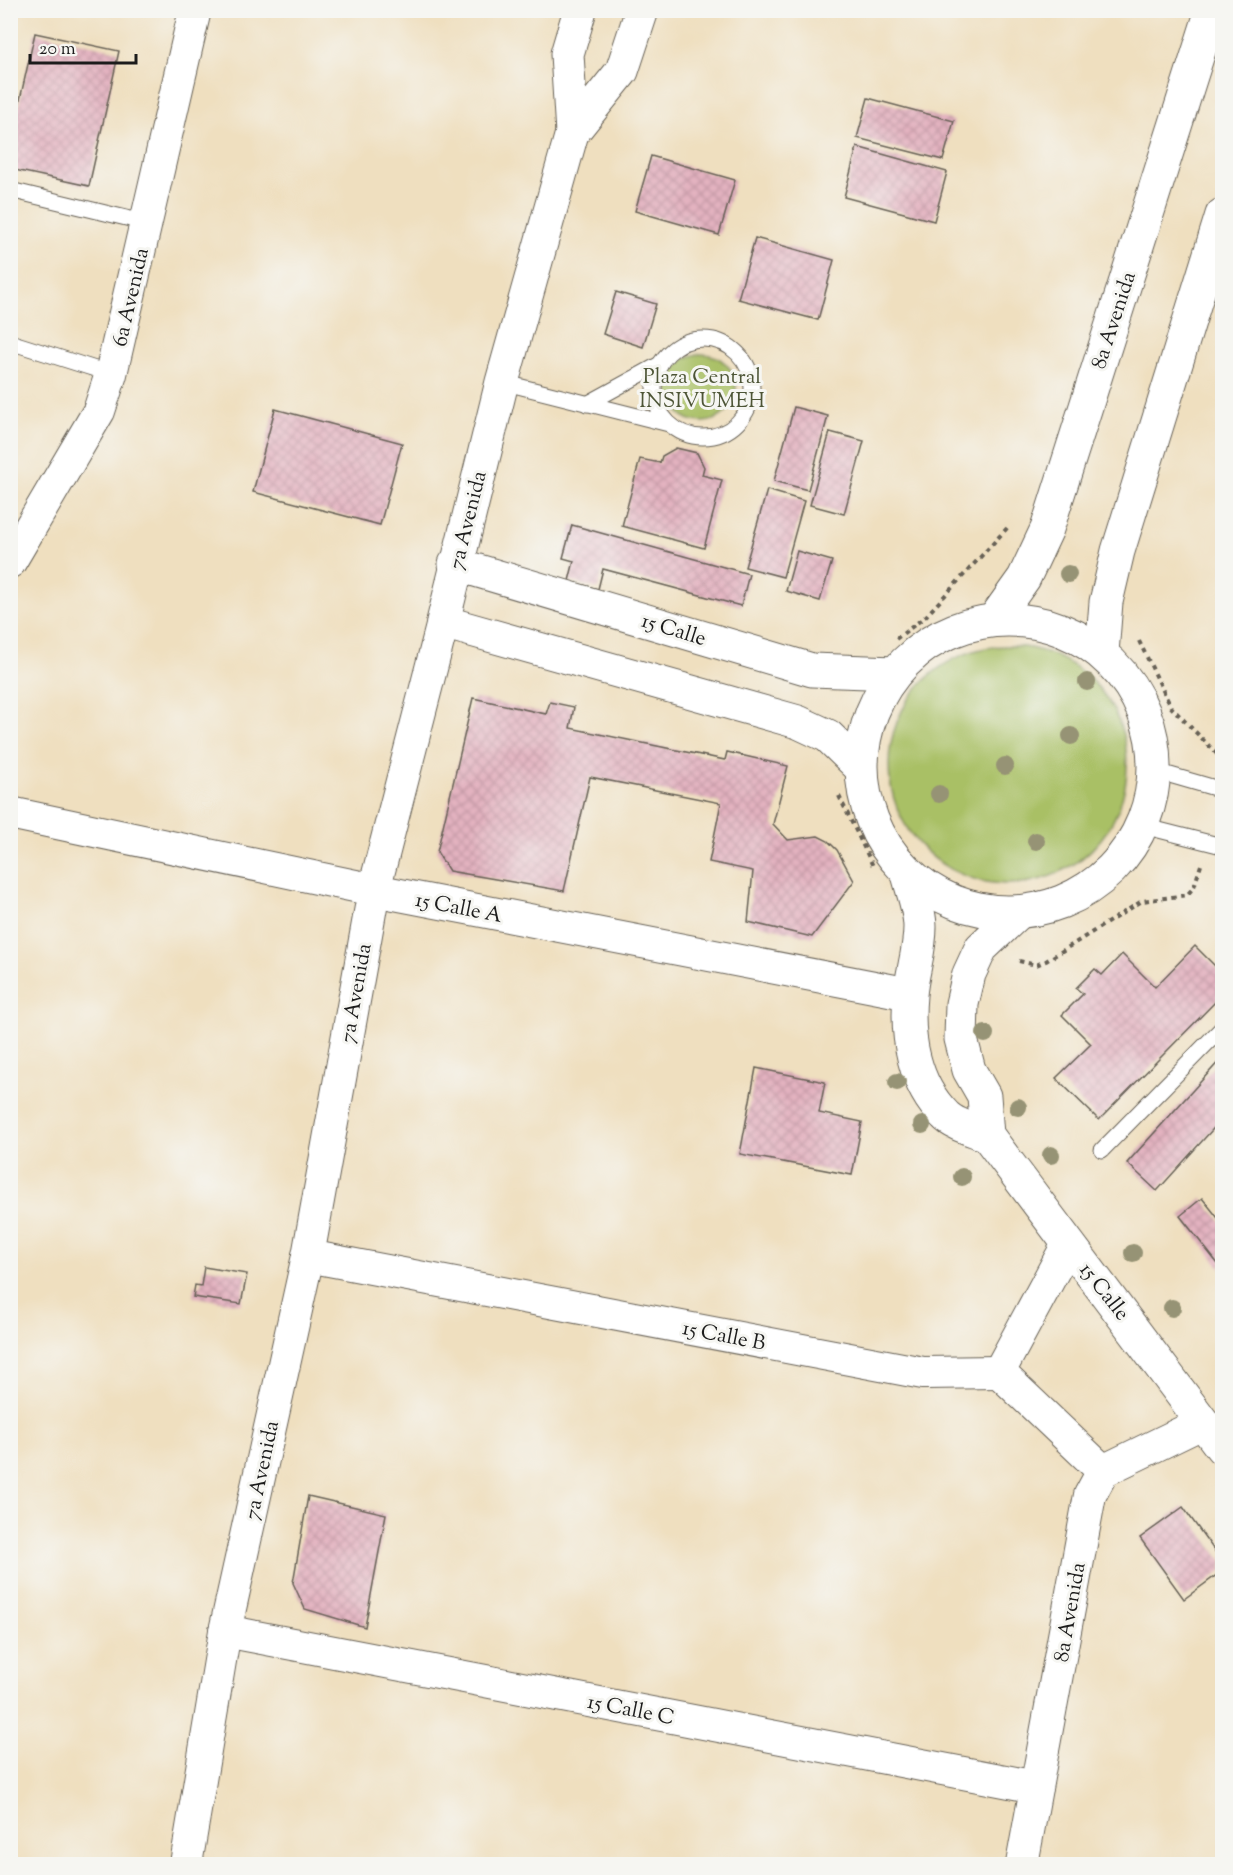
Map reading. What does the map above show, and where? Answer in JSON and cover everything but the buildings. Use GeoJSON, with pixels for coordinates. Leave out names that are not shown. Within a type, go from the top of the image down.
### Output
{"type":"FeatureCollection","features":[{"type":"Feature","properties":{"kind":"main road","name":"7a Avenida"},"geometry":{"type":"LineString","coordinates":[[443,622],[455,564],[502,382],[572,133],[567,54],[580,10]]}},
{"type":"Feature","properties":{"kind":"main road","name":"7a Avenida"},"geometry":{"type":"LineString","coordinates":[[572,133],[622,71],[642,10]]}},
{"type":"Feature","properties":{"kind":"main road","name":"8a Avenida"},"geometry":{"type":"LineString","coordinates":[[994,620],[1024,578],[1047,529],[1212,10]]}},
{"type":"Feature","properties":{"kind":"main road"},"geometry":{"type":"LineString","coordinates":[[1102,653],[1106,602],[1118,551],[1222,215]]}},
{"type":"Feature","properties":{"kind":"main road","name":"15 Calle"},"geometry":{"type":"LineString","coordinates":[[455,564],[812,670],[892,658]]}},
{"type":"Feature","properties":{"kind":"main road"},"geometry":{"type":"LineString","coordinates":[[994,620],[1032,622],[1070,633],[1102,653],[1125,677],[1141,702],[1154,744],[1156,771],[1143,826],[1122,860],[1093,886],[1058,904],[1019,912],[979,909],[941,896],[908,874],[883,843],[867,807],[861,768],[865,734],[892,658],[923,647],[957,629],[994,620]]}},
{"type":"Feature","properties":{"kind":"main road"},"geometry":{"type":"LineString","coordinates":[[443,622],[798,722],[828,736],[861,768]]}},
{"type":"Feature","properties":{"kind":"main road","name":"15 Calle"},"geometry":{"type":"LineString","coordinates":[[908,874],[921,925],[919,953],[910,994],[909,1034],[915,1065],[930,1094],[946,1117],[987,1135],[1222,1448]]}},
{"type":"Feature","properties":{"kind":"main road"},"geometry":{"type":"LineString","coordinates":[[987,1135],[984,1096],[969,1070],[961,1040],[962,1004],[969,974],[981,948],[1019,912]]}},
{"type":"Feature","properties":{"kind":"street","name":"6a Avenida"},"geometry":{"type":"LineString","coordinates":[[10,562],[99,411],[111,374],[195,10]]}},
{"type":"Feature","properties":{"kind":"street","name":"7a Avenida"},"geometry":{"type":"LineString","coordinates":[[186,1864],[225,1631],[308,1256],[374,890],[443,622]]}},
{"type":"Feature","properties":{"kind":"street","name":"15 Calle A"},"geometry":{"type":"LineString","coordinates":[[10,813],[374,890],[910,994]]}},
{"type":"Feature","properties":{"kind":"street"},"geometry":{"type":"LineString","coordinates":[[1068,1244],[999,1372],[1103,1471],[1202,1423]]}},
{"type":"Feature","properties":{"kind":"street","name":"15 Calle B"},"geometry":{"type":"LineString","coordinates":[[308,1256],[923,1373],[999,1372]]}},
{"type":"Feature","properties":{"kind":"street","name":"8a Avenida"},"geometry":{"type":"LineString","coordinates":[[1022,1864],[1090,1495],[1103,1471]]}},
{"type":"Feature","properties":{"kind":"street","name":"15 Calle C"},"geometry":{"type":"LineString","coordinates":[[225,1631],[1036,1787]]}},
{"type":"Feature","properties":{"kind":"lane"},"geometry":{"type":"LineString","coordinates":[[10,190],[147,223]]}},
{"type":"Feature","properties":{"kind":"lane"},"geometry":{"type":"LineString","coordinates":[[699,339],[716,340],[730,347],[742,358],[750,373],[752,388],[749,404],[742,418],[729,429],[715,436],[699,437],[683,432],[669,423],[659,411],[654,395],[654,379],[660,364],[670,351],[684,343],[699,339]]}},
{"type":"Feature","properties":{"kind":"lane"},"geometry":{"type":"LineString","coordinates":[[10,342],[111,374]]}},
{"type":"Feature","properties":{"kind":"lane"},"geometry":{"type":"LineString","coordinates":[[587,404],[660,364]]}},
{"type":"Feature","properties":{"kind":"lane"},"geometry":{"type":"LineString","coordinates":[[502,382],[669,423]]}},
{"type":"Feature","properties":{"kind":"lane"},"geometry":{"type":"LineString","coordinates":[[1156,771],[1222,790]]}},
{"type":"Feature","properties":{"kind":"lane"},"geometry":{"type":"LineString","coordinates":[[1143,826],[1215,844]]}},
{"type":"Feature","properties":{"kind":"lane"},"geometry":{"type":"LineString","coordinates":[[1102,1150],[1222,1028]]}},
{"type":"Feature","properties":{"kind":"path"},"geometry":{"type":"LineString","coordinates":[[892,658],[1005,527],[1017,522],[1047,529]]}},
{"type":"Feature","properties":{"kind":"path"},"geometry":{"type":"LineString","coordinates":[[1136,634],[1144,655],[1171,707],[1222,759]]}},
{"type":"Feature","properties":{"kind":"path"},"geometry":{"type":"LineString","coordinates":[[834,790],[875,871]]}},
{"type":"Feature","properties":{"kind":"path"},"geometry":{"type":"LineString","coordinates":[[981,948],[1028,964],[1036,965],[1046,961],[1142,901],[1187,895],[1194,887],[1215,844]]}},
{"type":"Feature","properties":{"kind":"green space","name":"Plaza Central INSIVUMEH"},"geometry":{"type":"Polygon","coordinates":[[[702,354],[715,357],[726,364],[733,375],[736,388],[733,401],[726,412],[715,419],[702,422],[689,419],[678,412],[671,401],[668,388],[671,375],[678,364],[689,357],[702,354]]]}},
{"type":"Feature","properties":{"kind":"green space"},"geometry":{"type":"Polygon","coordinates":[[[1008,646],[1031,648],[1054,655],[1084,673],[1100,689],[1113,709],[1122,730],[1127,765],[1125,788],[1118,811],[1100,841],[1084,857],[1064,870],[1043,879],[1008,884],[985,882],[962,875],[932,857],[916,841],[903,821],[894,800],[889,765],[891,742],[898,719],[916,689],[932,673],[952,660],[973,651],[1008,646]]]}}]}
